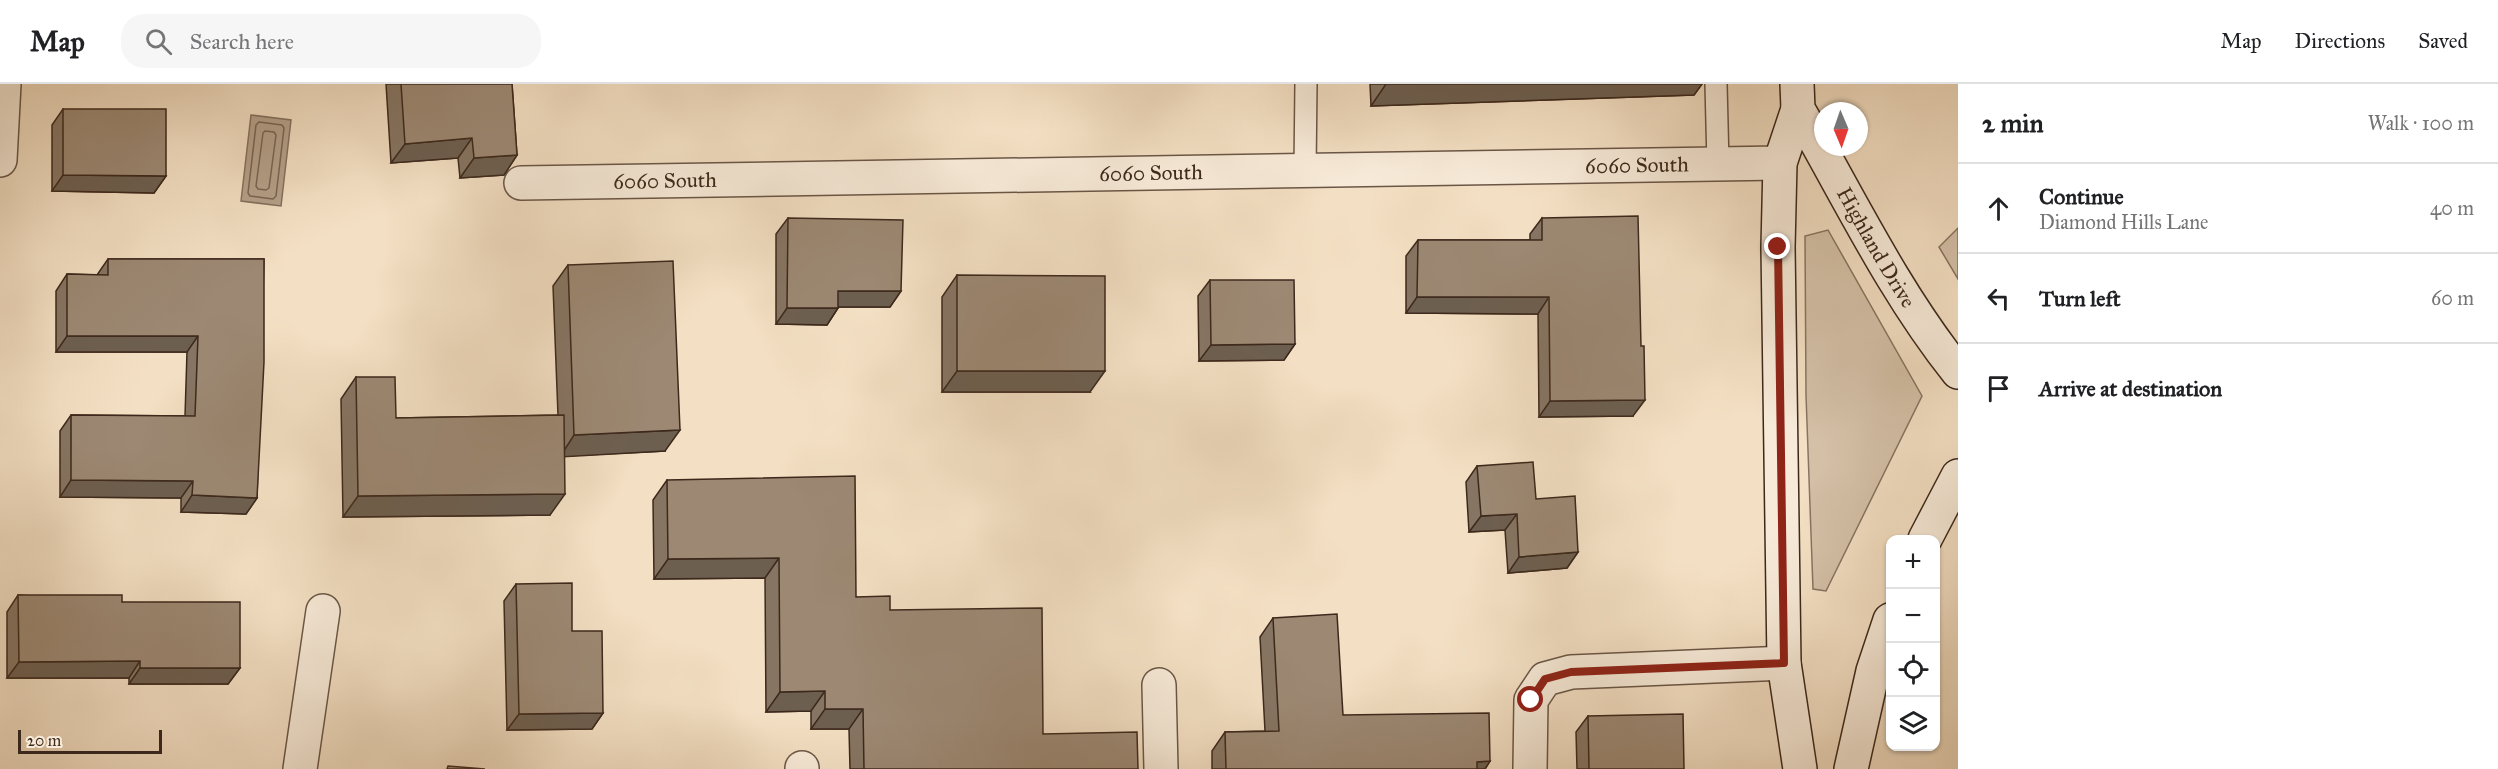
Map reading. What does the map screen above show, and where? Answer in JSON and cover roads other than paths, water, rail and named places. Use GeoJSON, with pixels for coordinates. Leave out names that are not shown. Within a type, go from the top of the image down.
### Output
{"type":"FeatureCollection","features":[{"type":"Feature","properties":{"kind":"street"},"geometry":{"type":"LineString","coordinates":[[0,160],[4,84]]}},
{"type":"Feature","properties":{"kind":"street"},"geometry":{"type":"LineString","coordinates":[[1798,97],[1780,163],[1778,247],[1784,663],[1800,769]]}},
{"type":"Feature","properties":{"kind":"street","name":"Highland Drive"},"geometry":{"type":"LineString","coordinates":[[1798,97],[1903,294],[1929,335],[1958,372]]}},
{"type":"Feature","properties":{"kind":"street","name":"6060 South"},"geometry":{"type":"LineString","coordinates":[[521,183],[1780,163]]}},
{"type":"Feature","properties":{"kind":"street"},"geometry":{"type":"LineString","coordinates":[[1928,535],[1958,476]]}},
{"type":"Feature","properties":{"kind":"street"},"geometry":{"type":"LineString","coordinates":[[300,769],[323,611]]}},
{"type":"Feature","properties":{"kind":"street"},"geometry":{"type":"LineString","coordinates":[[1851,769],[1873,671],[1886,632]]}},
{"type":"Feature","properties":{"kind":"street"},"geometry":{"type":"LineString","coordinates":[[1530,769],[1531,700],[1545,679],[1571,672],[1784,663]]}},
{"type":"Feature","properties":{"kind":"street"},"geometry":{"type":"LineString","coordinates":[[1159,685],[1161,769]]}},
{"type":"Feature","properties":{"kind":"lane"},"geometry":{"type":"LineString","coordinates":[[1305,170],[1306,84]]}},
{"type":"Feature","properties":{"kind":"lane"},"geometry":{"type":"LineString","coordinates":[[1716,84],[1718,164]]}},
{"type":"Feature","properties":{"kind":"water"},"geometry":{"type":"Polygon","coordinates":[[[251,115],[291,120],[281,206],[241,201],[251,115]]]}}]}
